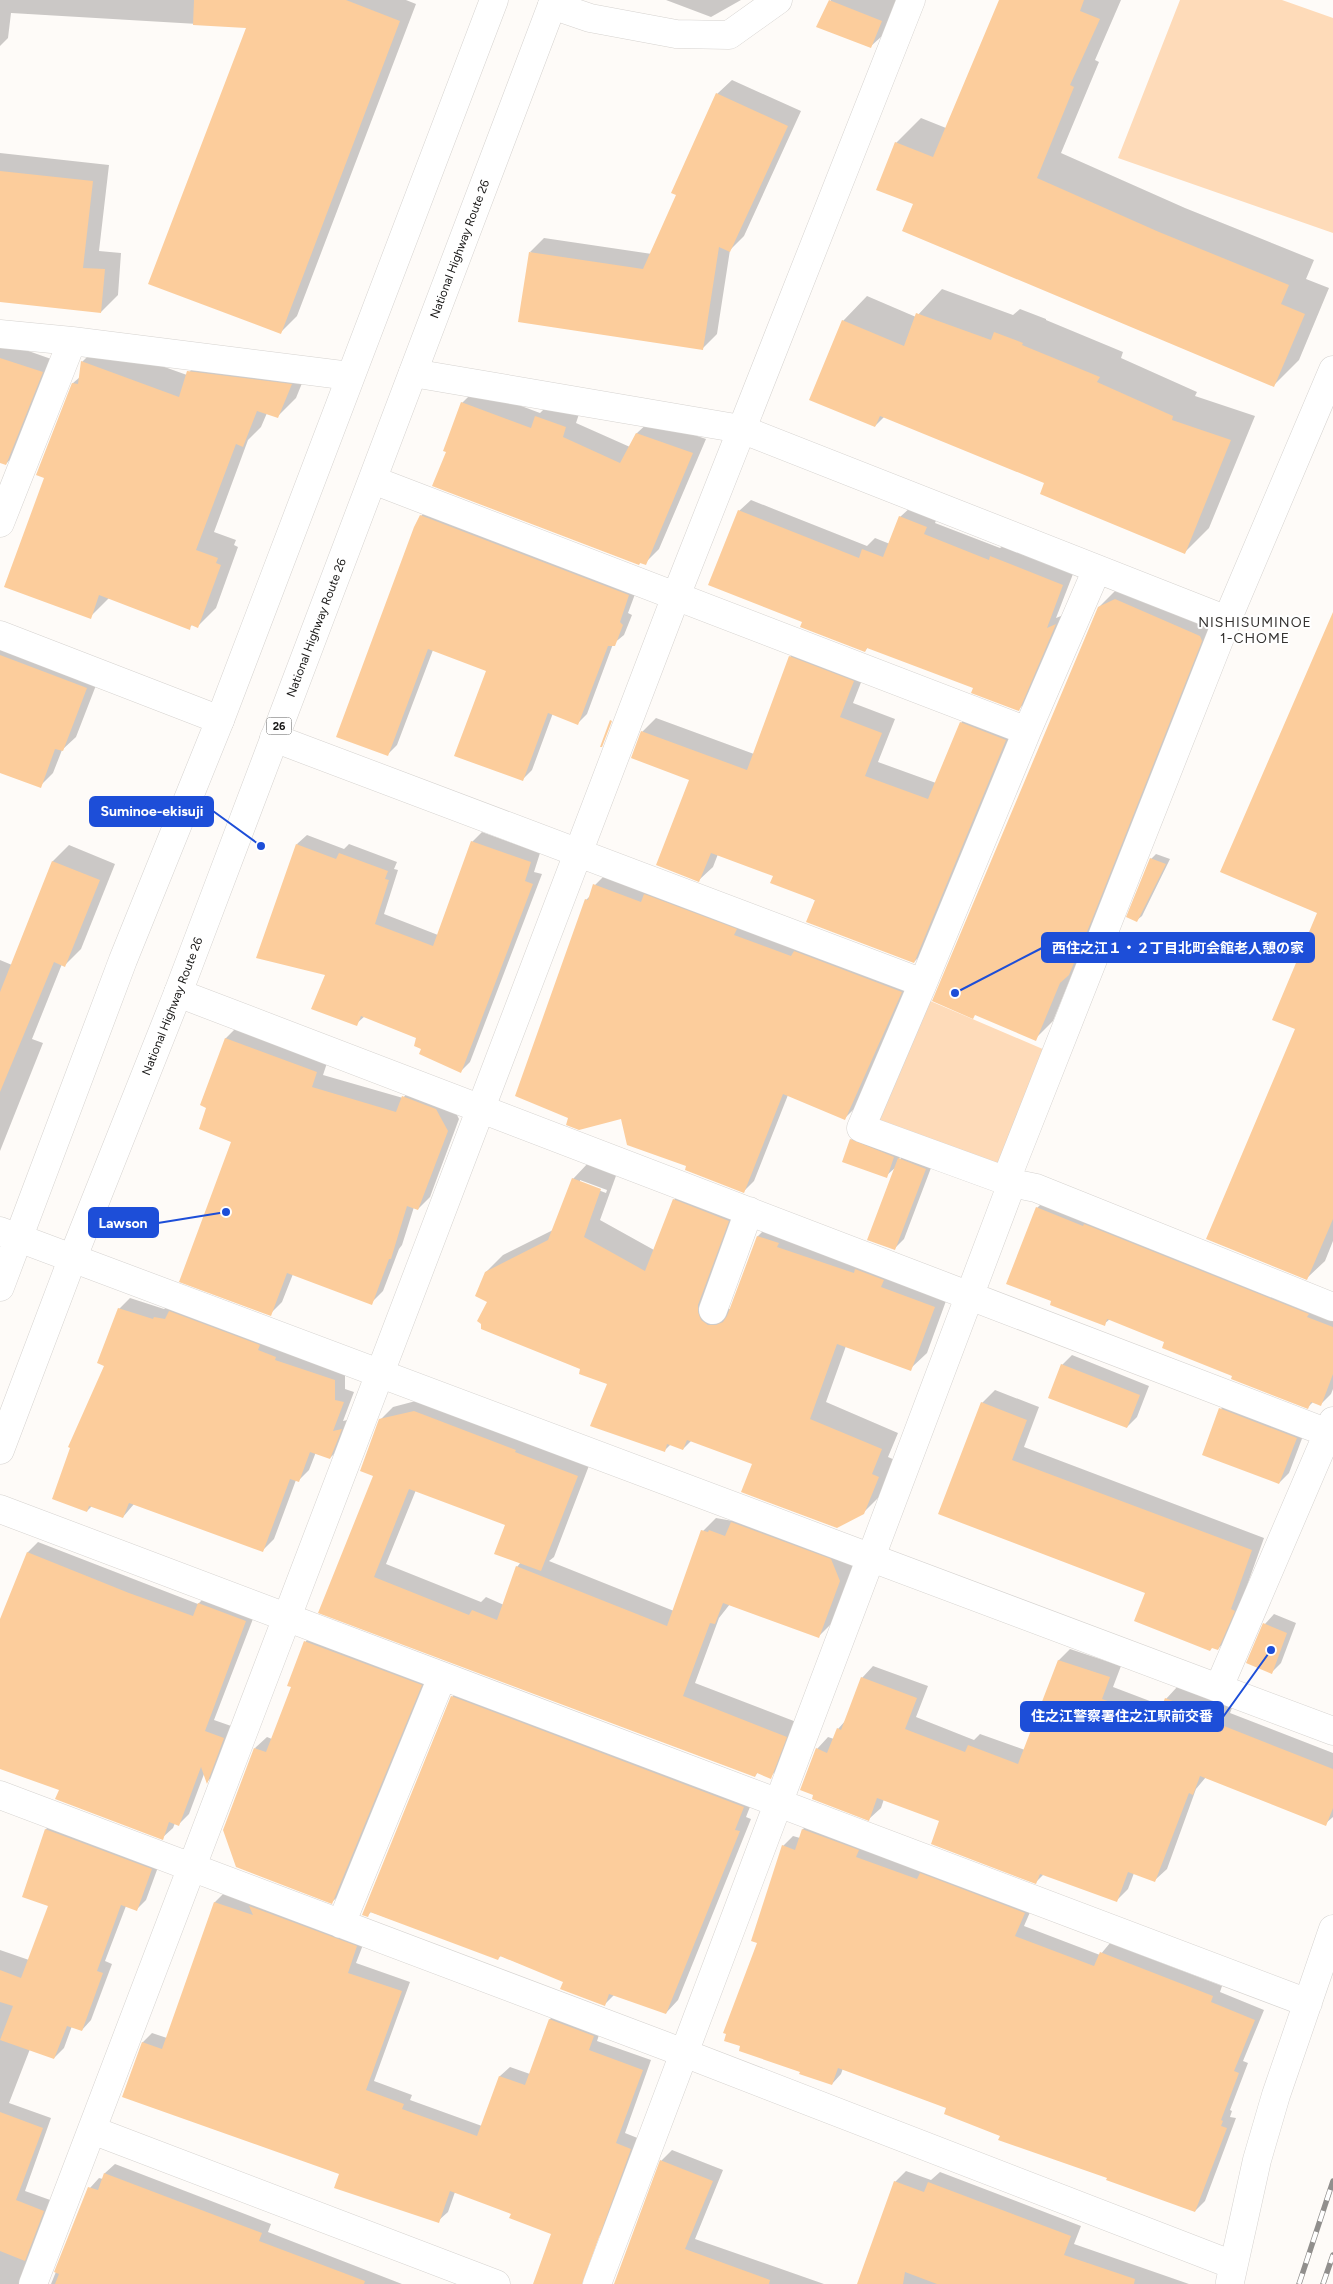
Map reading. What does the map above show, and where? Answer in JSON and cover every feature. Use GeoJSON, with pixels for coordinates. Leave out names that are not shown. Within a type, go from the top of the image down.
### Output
{"type":"FeatureCollection","features":[{"type":"Feature","properties":{"kind":"main road"},"geometry":{"type":"LineString","coordinates":[[0,1287],[9,1234],[220,720],[494,0]]}},
{"type":"Feature","properties":{"kind":"main road"},"geometry":{"type":"LineString","coordinates":[[553,3],[590,18],[676,34],[729,35],[778,0]]}},
{"type":"Feature","properties":{"kind":"main road"},"geometry":{"type":"LineString","coordinates":[[33,2284],[676,596],[911,0]]}},
{"type":"Feature","properties":{"kind":"main road","name":"National Highway Route 26"},"geometry":{"type":"LineString","coordinates":[[0,1450],[73,1257],[178,993],[553,3]]}},
{"type":"Feature","properties":{"kind":"main road"},"geometry":{"type":"LineString","coordinates":[[0,334],[72,340],[350,376]]}},
{"type":"Feature","properties":{"kind":"main road"},"geometry":{"type":"LineString","coordinates":[[0,523],[72,340]]}},
{"type":"Feature","properties":{"kind":"main road"},"geometry":{"type":"LineString","coordinates":[[597,2284],[872,1557],[969,1296],[1009,1181],[1227,620],[1333,370]]}},
{"type":"Feature","properties":{"kind":"main road"},"geometry":{"type":"LineString","coordinates":[[413,373],[741,429],[1227,620]]}},
{"type":"Feature","properties":{"kind":"main road"},"geometry":{"type":"LineString","coordinates":[[373,480],[1027,731]]}},
{"type":"Feature","properties":{"kind":"main road"},"geometry":{"type":"LineString","coordinates":[[1097,569],[861,1128],[1009,1181],[1036,1188],[1333,1307]]}},
{"type":"Feature","properties":{"kind":"main road"},"geometry":{"type":"LineString","coordinates":[[0,635],[220,720]]}},
{"type":"Feature","properties":{"kind":"main road"},"geometry":{"type":"LineString","coordinates":[[274,738],[923,983]]}},
{"type":"Feature","properties":{"kind":"main road"},"geometry":{"type":"LineString","coordinates":[[178,993],[969,1296],[1330,1427],[1219,1688]]}},
{"type":"Feature","properties":{"kind":"main road"},"geometry":{"type":"LineString","coordinates":[[713,1310],[749,1211]]}},
{"type":"Feature","properties":{"kind":"main road"},"geometry":{"type":"LineString","coordinates":[[9,1234],[379,1375],[872,1557],[1333,1732]]}},
{"type":"Feature","properties":{"kind":"main road"},"geometry":{"type":"LineString","coordinates":[[0,1509],[286,1619],[1308,2004]]}},
{"type":"Feature","properties":{"kind":"main road"},"geometry":{"type":"LineString","coordinates":[[341,1924],[442,1677]]}},
{"type":"Feature","properties":{"kind":"main road"},"geometry":{"type":"LineString","coordinates":[[0,1795],[684,2053],[1231,2275],[1260,2151],[1276,2096],[1333,1929]]}},
{"type":"Feature","properties":{"kind":"main road"},"geometry":{"type":"LineString","coordinates":[[92,2130],[496,2284]]}},
{"type":"Feature","properties":{"kind":"shaded area"},"geometry":{"type":"Polygon","coordinates":[[[1180,0],[1282,0],[1333,18],[1333,233],[1118,158],[1180,0]]]}},
{"type":"Feature","properties":{"kind":"shaded area"},"geometry":{"type":"Polygon","coordinates":[[[928,1000],[1045,1050],[995,1170],[874,1124],[928,1000]]]}},
{"type":"Feature","properties":{"kind":"building"},"geometry":{"type":"Polygon","coordinates":[[[194,0],[346,0],[400,21],[281,334],[148,284],[246,28],[193,25],[194,0]]]}},
{"type":"Feature","properties":{"kind":"building"},"geometry":{"type":"Polygon","coordinates":[[[829,0],[882,21],[871,48],[816,27],[829,0]]]}},
{"type":"Feature","properties":{"kind":"building"},"geometry":{"type":"Polygon","coordinates":[[[999,0],[1084,0],[1080,11],[1100,19],[1070,85],[1074,87],[1037,178],[1159,232],[1289,285],[1281,304],[1305,314],[1274,387],[902,231],[913,204],[876,190],[895,142],[933,157],[999,0]]]}},
{"type":"Feature","properties":{"kind":"building"},"geometry":{"type":"Polygon","coordinates":[[[716,93],[788,126],[730,252],[719,247],[703,350],[518,322],[529,252],[643,269],[676,195],[671,193],[716,93]]]}},
{"type":"Feature","properties":{"kind":"building"},"geometry":{"type":"Polygon","coordinates":[[[0,171],[93,181],[83,268],[105,269],[101,313],[0,302],[0,171]]]}},
{"type":"Feature","properties":{"kind":"building"},"geometry":{"type":"Polygon","coordinates":[[[916,313],[991,340],[994,332],[1023,343],[1022,345],[1100,377],[1097,382],[1173,416],[1172,420],[1231,440],[1185,554],[1040,494],[1044,483],[880,416],[875,427],[809,400],[842,320],[904,346],[916,313]]]}},
{"type":"Feature","properties":{"kind":"building"},"geometry":{"type":"Polygon","coordinates":[[[0,358],[43,372],[6,465],[0,463],[0,358]]]}},
{"type":"Feature","properties":{"kind":"building"},"geometry":{"type":"Polygon","coordinates":[[[81,361],[179,397],[187,371],[292,384],[278,418],[257,411],[243,447],[236,444],[196,550],[218,558],[216,563],[221,565],[198,628],[191,625],[190,630],[99,595],[91,619],[4,587],[44,478],[36,475],[72,383],[78,384],[81,361]]]}},
{"type":"Feature","properties":{"kind":"building"},"geometry":{"type":"Polygon","coordinates":[[[461,402],[531,428],[535,416],[566,427],[563,437],[620,463],[636,433],[693,453],[646,565],[640,563],[639,565],[432,486],[446,452],[443,451],[461,402]]]}},
{"type":"Feature","properties":{"kind":"building"},"geometry":{"type":"Polygon","coordinates":[[[738,510],[859,558],[862,549],[883,557],[899,516],[927,527],[924,534],[989,560],[990,556],[1063,585],[1047,628],[1056,624],[1019,711],[971,693],[973,688],[867,648],[865,652],[800,627],[802,622],[708,585],[738,510]]]}},
{"type":"Feature","properties":{"kind":"building"},"geometry":{"type":"Polygon","coordinates":[[[420,515],[629,595],[620,622],[623,625],[615,646],[608,646],[578,725],[548,713],[523,781],[454,756],[486,671],[428,649],[388,756],[336,737],[420,515]]]}},
{"type":"Feature","properties":{"kind":"building"},"geometry":{"type":"Polygon","coordinates":[[[1115,599],[1200,636],[1202,641],[1091,922],[1069,975],[1060,983],[1036,1041],[975,1015],[973,1019],[932,1001],[1098,607],[1115,599]]]}},
{"type":"Feature","properties":{"kind":"building"},"geometry":{"type":"Polygon","coordinates":[[[1333,612],[1333,1219],[1307,1280],[1206,1239],[1295,1029],[1272,1020],[1317,913],[1220,872],[1333,612]]]}},
{"type":"Feature","properties":{"kind":"building"},"geometry":{"type":"Polygon","coordinates":[[[0,655],[87,688],[63,751],[55,749],[41,788],[0,773],[0,655]]]}},
{"type":"Feature","properties":{"kind":"building"},"geometry":{"type":"Polygon","coordinates":[[[789,656],[854,681],[840,717],[882,733],[865,776],[928,799],[960,722],[1006,740],[914,963],[806,922],[815,900],[770,883],[773,876],[711,853],[699,882],[656,865],[689,780],[631,758],[641,731],[747,770],[789,656]]]}},
{"type":"Feature","properties":{"kind":"building"},"geometry":{"type":"Polygon","coordinates":[[[610,720],[612,721],[602,747],[600,747],[610,720]]]}},
{"type":"Feature","properties":{"kind":"building"},"geometry":{"type":"Polygon","coordinates":[[[471,841],[531,862],[525,881],[533,884],[461,1073],[419,1054],[421,1049],[414,1046],[416,1038],[361,1016],[357,1026],[311,1009],[325,975],[256,958],[296,844],[336,859],[339,853],[388,871],[385,879],[389,880],[375,924],[433,946],[471,841]]]}},
{"type":"Feature","properties":{"kind":"building"},"geometry":{"type":"Polygon","coordinates":[[[1150,858],[1166,864],[1137,922],[1126,917],[1150,858]]]}},
{"type":"Feature","properties":{"kind":"building"},"geometry":{"type":"Polygon","coordinates":[[[52,861],[100,880],[65,967],[54,962],[0,1092],[0,992],[52,861]]]}},
{"type":"Feature","properties":{"kind":"building"},"geometry":{"type":"Polygon","coordinates":[[[593,884],[641,902],[644,894],[737,929],[734,935],[791,956],[794,951],[902,992],[845,1120],[783,1094],[744,1193],[685,1170],[686,1166],[627,1145],[621,1119],[579,1130],[566,1125],[568,1118],[515,1096],[585,899],[588,900],[593,884]]]}},
{"type":"Feature","properties":{"kind":"building"},"geometry":{"type":"Polygon","coordinates":[[[225,1038],[317,1072],[312,1087],[396,1112],[402,1096],[436,1109],[448,1131],[418,1210],[407,1206],[391,1259],[389,1259],[372,1305],[287,1273],[271,1316],[179,1282],[231,1142],[199,1129],[206,1108],[200,1105],[225,1038]]]}},
{"type":"Feature","properties":{"kind":"building"},"geometry":{"type":"Polygon","coordinates":[[[850,1139],[894,1157],[887,1178],[842,1162],[850,1139]]]}},
{"type":"Feature","properties":{"kind":"building"},"geometry":{"type":"Polygon","coordinates":[[[898,1158],[926,1169],[895,1250],[867,1240],[898,1158]]]}},
{"type":"Feature","properties":{"kind":"building"},"geometry":{"type":"Polygon","coordinates":[[[572,1178],[601,1189],[584,1237],[645,1271],[673,1199],[729,1221],[698,1305],[701,1320],[708,1325],[716,1325],[723,1322],[727,1316],[757,1236],[779,1243],[777,1247],[854,1273],[855,1269],[884,1280],[881,1287],[935,1307],[911,1371],[837,1344],[810,1419],[882,1449],[872,1474],[879,1477],[864,1514],[837,1528],[741,1492],[752,1464],[687,1440],[683,1450],[667,1444],[665,1452],[590,1426],[607,1384],[579,1374],[580,1369],[481,1329],[481,1324],[477,1321],[487,1302],[475,1296],[485,1272],[548,1240],[572,1178]]]}},
{"type":"Feature","properties":{"kind":"building"},"geometry":{"type":"Polygon","coordinates":[[[1036,1207],[1083,1226],[1084,1224],[1309,1314],[1307,1317],[1333,1327],[1333,1374],[1321,1406],[1311,1402],[1308,1409],[1231,1379],[1232,1376],[1162,1348],[1164,1342],[1107,1319],[1105,1326],[1050,1305],[1051,1301],[1006,1284],[1036,1207]]]}},
{"type":"Feature","properties":{"kind":"building"},"geometry":{"type":"Polygon","coordinates":[[[118,1308],[153,1319],[154,1317],[165,1319],[169,1311],[260,1345],[258,1350],[276,1357],[275,1360],[335,1380],[335,1400],[344,1402],[333,1431],[342,1429],[330,1459],[310,1452],[299,1482],[290,1479],[263,1552],[129,1503],[123,1518],[89,1506],[87,1512],[52,1499],[70,1448],[68,1447],[104,1366],[97,1363],[118,1308]]]}},
{"type":"Feature","properties":{"kind":"building"},"geometry":{"type":"Polygon","coordinates":[[[1061,1364],[1140,1395],[1127,1428],[1048,1398],[1061,1364]]]}},
{"type":"Feature","properties":{"kind":"building"},"geometry":{"type":"Polygon","coordinates":[[[981,1402],[1027,1420],[1012,1460],[1252,1550],[1231,1609],[1235,1611],[1218,1650],[1212,1648],[1210,1651],[1134,1621],[1145,1593],[938,1514],[981,1402]]]}},
{"type":"Feature","properties":{"kind":"building"},"geometry":{"type":"Polygon","coordinates":[[[1219,1408],[1297,1438],[1279,1484],[1202,1455],[1219,1408]]]}},
{"type":"Feature","properties":{"kind":"building"},"geometry":{"type":"Polygon","coordinates":[[[414,1411],[578,1476],[541,1571],[494,1554],[505,1525],[409,1489],[374,1577],[469,1615],[472,1610],[497,1620],[516,1566],[667,1626],[701,1530],[708,1532],[709,1530],[725,1536],[731,1522],[831,1559],[840,1581],[819,1638],[723,1603],[715,1624],[710,1623],[683,1696],[787,1737],[771,1779],[757,1773],[755,1777],[318,1613],[373,1476],[360,1471],[379,1419],[414,1411]]]}},
{"type":"Feature","properties":{"kind":"building"},"geometry":{"type":"Polygon","coordinates":[[[27,1552],[129,1593],[193,1616],[198,1603],[246,1621],[205,1731],[224,1738],[207,1784],[201,1767],[179,1826],[169,1822],[163,1840],[55,1799],[59,1790],[0,1769],[0,1619],[27,1552]]]}},
{"type":"Feature","properties":{"kind":"building"},"geometry":{"type":"Polygon","coordinates":[[[1263,1623],[1287,1633],[1272,1674],[1246,1663],[1263,1623]]]}},
{"type":"Feature","properties":{"kind":"building"},"geometry":{"type":"Polygon","coordinates":[[[304,1641],[422,1685],[332,1904],[236,1867],[223,1830],[254,1748],[266,1752],[291,1687],[287,1686],[304,1641]]]}},
{"type":"Feature","properties":{"kind":"building"},"geometry":{"type":"Polygon","coordinates":[[[1058,1660],[1110,1677],[1102,1699],[1157,1719],[1165,1698],[1221,1720],[1219,1724],[1333,1769],[1333,1808],[1326,1826],[1200,1776],[1193,1795],[1189,1793],[1155,1882],[1128,1872],[1117,1902],[1040,1874],[1036,1884],[931,1844],[939,1821],[877,1798],[869,1821],[812,1799],[813,1795],[800,1790],[816,1748],[827,1753],[837,1728],[841,1730],[861,1677],[917,1698],[905,1729],[965,1752],[968,1745],[1018,1764],[1058,1660]]]}},
{"type":"Feature","properties":{"kind":"building"},"geometry":{"type":"Polygon","coordinates":[[[451,1696],[744,1807],[735,1830],[740,1831],[666,2014],[609,1994],[605,2006],[560,1989],[563,1982],[500,1956],[498,1960],[370,1912],[368,1917],[362,1915],[451,1696]]]}},
{"type":"Feature","properties":{"kind":"building"},"geometry":{"type":"Polygon","coordinates":[[[45,1829],[152,1869],[137,1911],[121,1905],[97,1971],[103,1973],[82,2031],[67,2026],[54,2059],[0,2040],[13,2006],[0,2002],[0,1970],[21,1978],[48,1906],[22,1897],[45,1829]]]}},
{"type":"Feature","properties":{"kind":"building"},"geometry":{"type":"Polygon","coordinates":[[[802,1829],[859,1850],[856,1857],[917,1879],[920,1873],[1025,1913],[1015,1936],[1094,1966],[1100,1952],[1213,1996],[1211,2002],[1255,2020],[1234,2071],[1239,2073],[1221,2120],[1223,2121],[1221,2126],[1227,2128],[1195,2212],[1106,2180],[1107,2178],[998,2140],[1000,2136],[944,2114],[946,2108],[838,2068],[832,2085],[739,2051],[740,2046],[724,2041],[726,2034],[723,2033],[757,1943],[751,1941],[782,1845],[795,1850],[802,1829]]]}},
{"type":"Feature","properties":{"kind":"building"},"geometry":{"type":"Polygon","coordinates":[[[214,1902],[253,1915],[249,1906],[357,1946],[348,1973],[402,1991],[366,2090],[404,2104],[402,2109],[477,2136],[499,2076],[525,2085],[549,2019],[594,2036],[589,2050],[643,2070],[616,2143],[631,2149],[582,2284],[533,2284],[551,2234],[509,2218],[511,2214],[450,2191],[439,2223],[334,2188],[339,2174],[122,2097],[142,2042],[162,2049],[214,1902]]]}},
{"type":"Feature","properties":{"kind":"building"},"geometry":{"type":"Polygon","coordinates":[[[0,2112],[43,2128],[16,2200],[44,2211],[25,2261],[0,2251],[0,2112]]]}},
{"type":"Feature","properties":{"kind":"building"},"geometry":{"type":"Polygon","coordinates":[[[660,2160],[713,2181],[685,2249],[770,2280],[769,2284],[614,2284],[660,2160]]]}},
{"type":"Feature","properties":{"kind":"building"},"geometry":{"type":"Polygon","coordinates":[[[104,2173],[262,2233],[259,2241],[365,2281],[364,2284],[55,2284],[59,2274],[54,2272],[88,2187],[98,2190],[104,2173]]]}},
{"type":"Feature","properties":{"kind":"building"},"geometry":{"type":"Polygon","coordinates":[[[894,2181],[924,2192],[928,2182],[1071,2236],[1064,2255],[1135,2279],[1134,2284],[937,2284],[905,2272],[903,2284],[857,2284],[894,2181]]]}},
{"type":"Feature","properties":{"kind":"railway"},"geometry":{"type":"LineString","coordinates":[[1299,2284],[1333,2181]]}},
{"type":"Feature","properties":{"kind":"railway"},"geometry":{"type":"LineString","coordinates":[[1323,2284],[1333,2255]]}},
{"type":"Feature","properties":{"kind":"place","name":"Suminoe-ekisuji"},"geometry":{"type":"Point","coordinates":[261,846]}},
{"type":"Feature","properties":{"kind":"place","name":"西住之江１・２丁目北町会館老人憩の家"},"geometry":{"type":"Point","coordinates":[955,993]}},
{"type":"Feature","properties":{"kind":"place","name":"Lawson"},"geometry":{"type":"Point","coordinates":[226,1212]}},
{"type":"Feature","properties":{"kind":"place","name":"住之江警察署住之江駅前交番"},"geometry":{"type":"Point","coordinates":[1271,1650]}},
{"type":"Feature","properties":{"kind":"district","name":"NISHISUMINOE 1-CHOME"},"geometry":{"type":"Point","coordinates":[1255,630]}}]}
